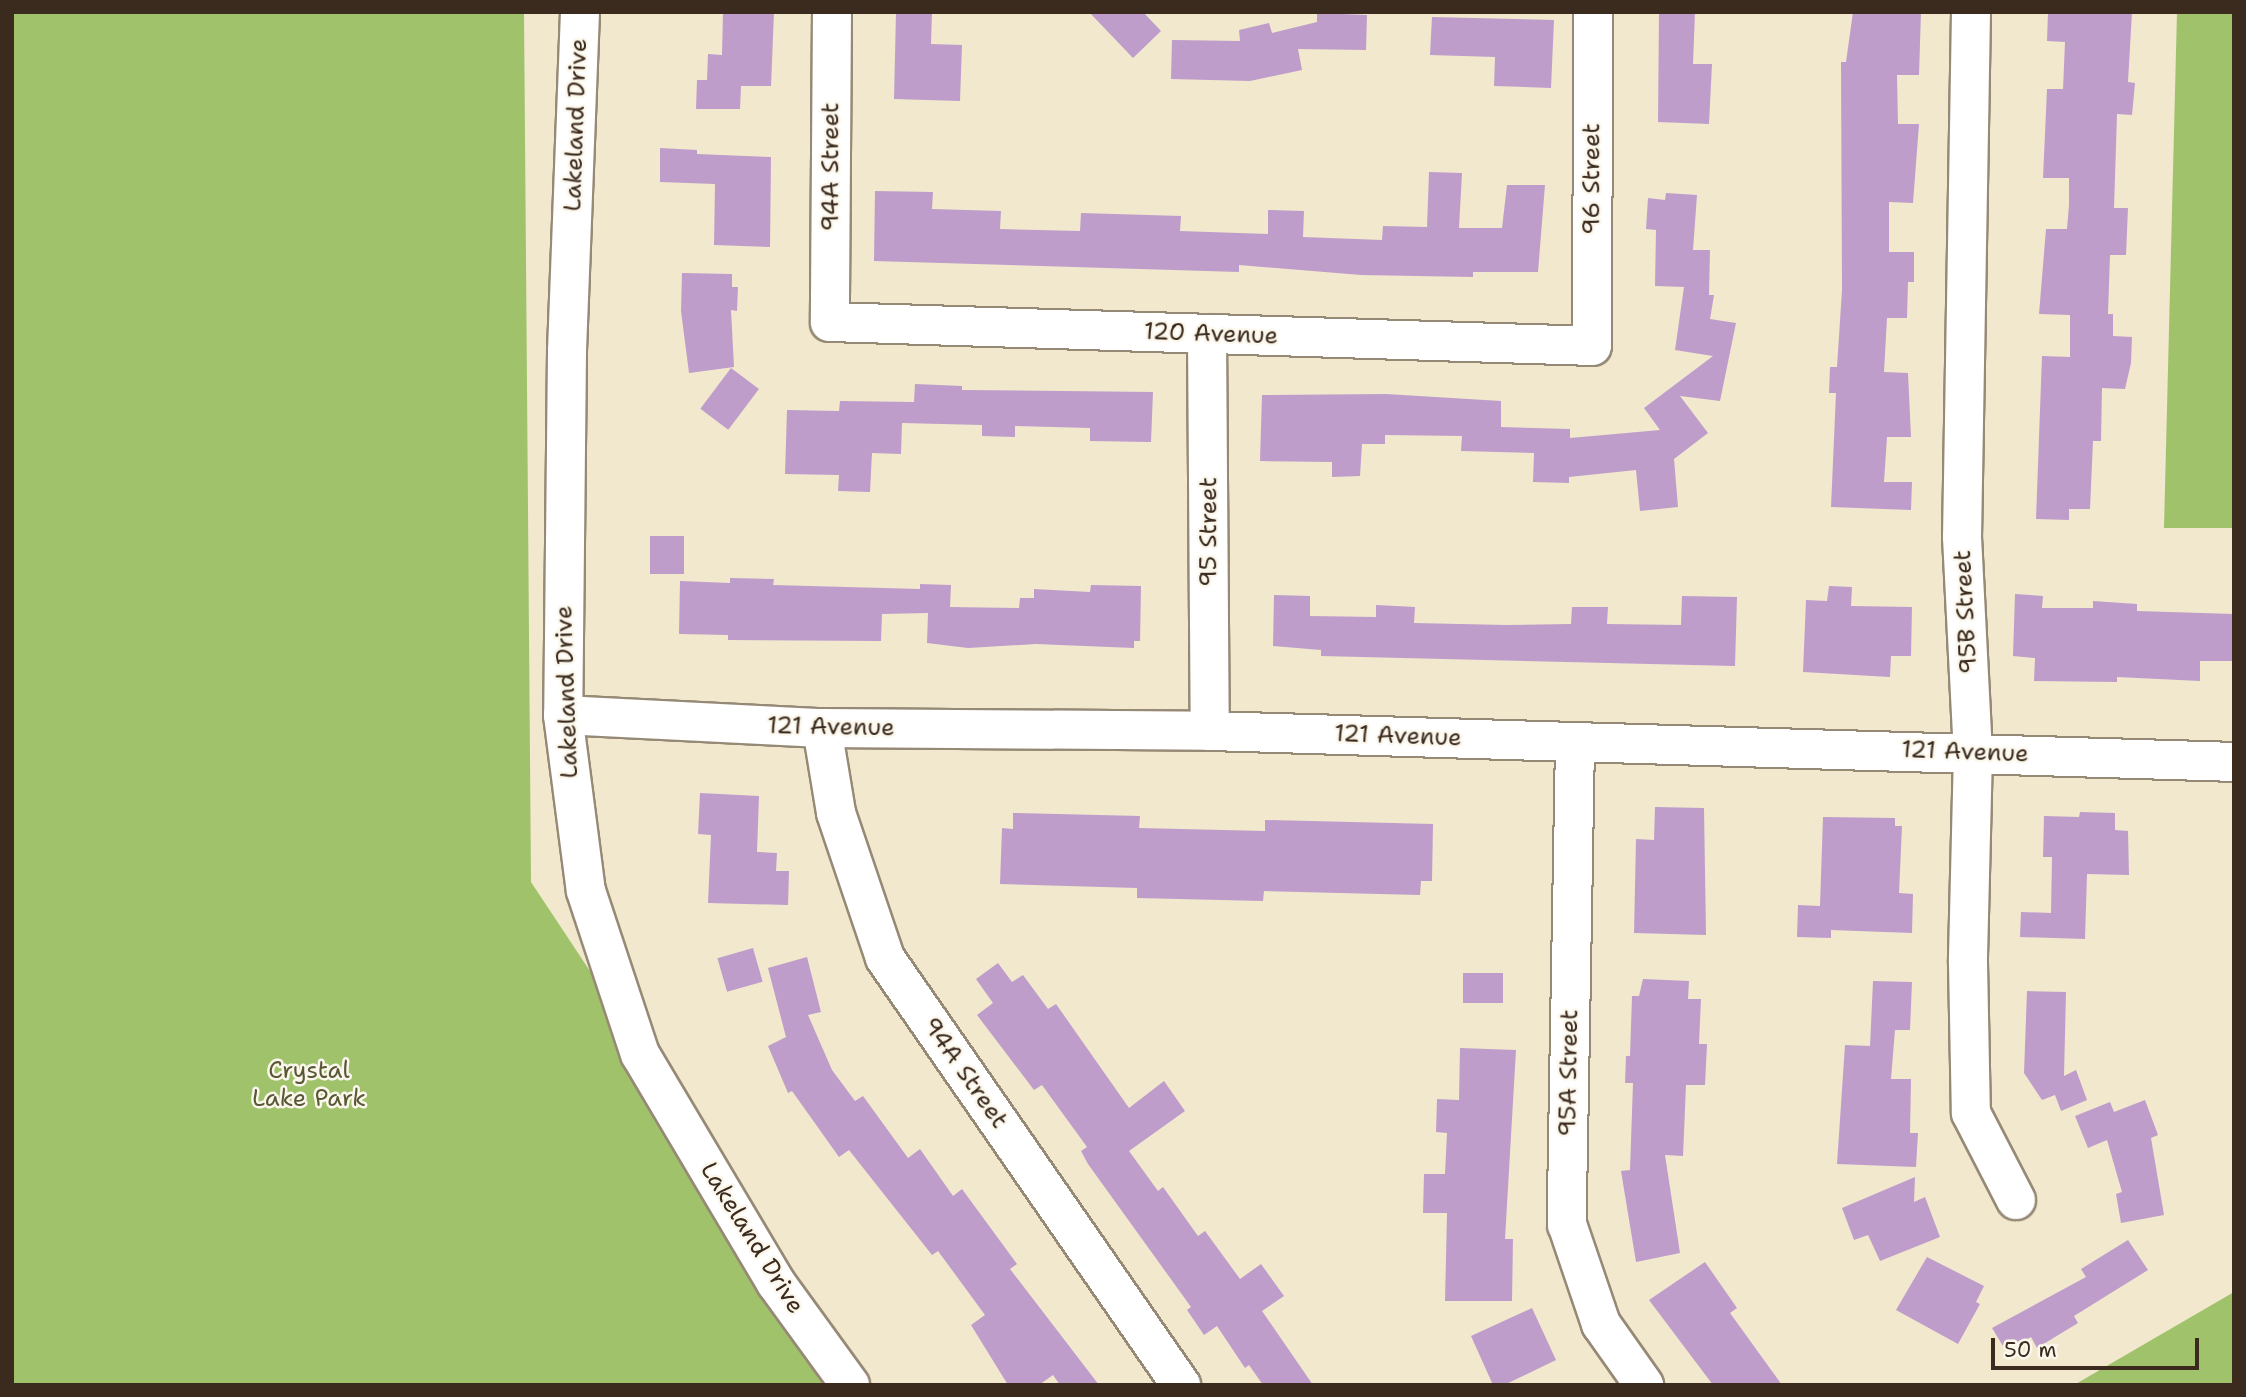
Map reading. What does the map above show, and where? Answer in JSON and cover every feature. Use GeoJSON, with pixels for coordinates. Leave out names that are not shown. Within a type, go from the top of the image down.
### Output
{"type":"FeatureCollection","features":[{"type":"Feature","properties":{"kind":"street","name":"Lakeland Drive"},"geometry":{"type":"LineString","coordinates":[[580,12],[568,352],[563,715],[586,891],[640,1054],[776,1283],[850,1385]]}},
{"type":"Feature","properties":{"kind":"street","name":"94A Street"},"geometry":{"type":"LineString","coordinates":[[831,322],[832,12]]}},
{"type":"Feature","properties":{"kind":"street","name":"96 Street"},"geometry":{"type":"LineString","coordinates":[[1592,346],[1593,12]]}},
{"type":"Feature","properties":{"kind":"street","name":"95B Street"},"geometry":{"type":"LineString","coordinates":[[1971,12],[1962,537],[1973,752],[1968,963],[1971,1113],[2016,1200]]}},
{"type":"Feature","properties":{"kind":"street","name":"120 Avenue"},"geometry":{"type":"LineString","coordinates":[[831,322],[1592,346]]}},
{"type":"Feature","properties":{"kind":"street","name":"95 Street"},"geometry":{"type":"LineString","coordinates":[[1207,334],[1210,730]]}},
{"type":"Feature","properties":{"kind":"street","name":"121 Avenue"},"geometry":{"type":"LineString","coordinates":[[563,715],[822,728],[1210,730],[2234,762]]}},
{"type":"Feature","properties":{"kind":"street","name":"94A Street"},"geometry":{"type":"LineString","coordinates":[[822,728],[836,813],[885,958],[1181,1385]]}},
{"type":"Feature","properties":{"kind":"street","name":"95A Street"},"geometry":{"type":"LineString","coordinates":[[1575,742],[1567,1224],[1601,1324],[1644,1385]]}},
{"type":"Feature","properties":{"kind":"green space","name":"Crystal Lake Park"},"geometry":{"type":"Polygon","coordinates":[[[12,12],[524,12],[531,882],[864,1385],[12,1385],[12,12]]]}},
{"type":"Feature","properties":{"kind":"green space"},"geometry":{"type":"Polygon","coordinates":[[[2177,12],[2234,12],[2234,528],[2164,528],[2177,12]]]}},
{"type":"Feature","properties":{"kind":"green space"},"geometry":{"type":"Polygon","coordinates":[[[2234,1292],[2234,1385],[2074,1385],[2234,1292]]]}},
{"type":"Feature","properties":{"kind":"building"},"geometry":{"type":"Polygon","coordinates":[[[723,12],[774,12],[771,86],[741,86],[740,109],[696,109],[697,80],[707,80],[708,54],[722,55],[723,12]]]}},
{"type":"Feature","properties":{"kind":"building"},"geometry":{"type":"Polygon","coordinates":[[[896,12],[932,12],[931,44],[962,45],[960,101],[894,99],[896,12]]]}},
{"type":"Feature","properties":{"kind":"building"},"geometry":{"type":"Polygon","coordinates":[[[1089,12],[1143,12],[1161,31],[1133,58],[1089,12]]]}},
{"type":"Feature","properties":{"kind":"building"},"geometry":{"type":"Polygon","coordinates":[[[1659,12],[1695,12],[1693,64],[1712,64],[1709,124],[1658,122],[1659,12]]]}},
{"type":"Feature","properties":{"kind":"building"},"geometry":{"type":"Polygon","coordinates":[[[1853,12],[1921,12],[1919,75],[1897,75],[1898,124],[1919,124],[1913,203],[1889,202],[1889,252],[1914,252],[1914,282],[1908,282],[1907,318],[1887,318],[1884,372],[1908,373],[1911,437],[1887,437],[1884,482],[1912,482],[1911,510],[1831,507],[1836,393],[1829,393],[1830,367],[1837,367],[1842,290],[1841,62],[1846,62],[1853,12]]]}},
{"type":"Feature","properties":{"kind":"building"},"geometry":{"type":"Polygon","coordinates":[[[2048,12],[2132,12],[2128,82],[2135,83],[2132,115],[2117,114],[2114,208],[2128,208],[2126,255],[2110,255],[2108,314],[2113,314],[2113,336],[2132,337],[2131,363],[2125,389],[2102,388],[2101,441],[2093,441],[2090,509],[2069,509],[2069,520],[2036,519],[2042,356],[2070,357],[2070,315],[2039,314],[2046,229],[2067,229],[2069,205],[2069,178],[2043,178],[2047,89],[2063,89],[2065,42],[2047,41],[2048,12]]]}},
{"type":"Feature","properties":{"kind":"building"},"geometry":{"type":"Polygon","coordinates":[[[1317,13],[1367,15],[1366,50],[1298,49],[1302,70],[1250,81],[1171,79],[1172,40],[1240,41],[1239,30],[1269,23],[1272,33],[1317,22],[1317,13]]]}},
{"type":"Feature","properties":{"kind":"building"},"geometry":{"type":"Polygon","coordinates":[[[1432,17],[1554,20],[1551,88],[1494,86],[1495,57],[1430,55],[1432,17]]]}},
{"type":"Feature","properties":{"kind":"building"},"geometry":{"type":"Polygon","coordinates":[[[660,148],[697,150],[697,154],[771,157],[770,247],[714,245],[715,184],[660,182],[660,148]]]}},
{"type":"Feature","properties":{"kind":"building"},"geometry":{"type":"Polygon","coordinates":[[[1429,172],[1462,173],[1459,228],[1502,228],[1507,185],[1545,185],[1538,272],[1473,272],[1473,277],[1361,275],[1239,265],[1239,272],[874,261],[875,191],[933,192],[932,209],[1001,211],[1000,229],[1080,231],[1081,213],[1181,216],[1180,231],[1268,234],[1268,210],[1304,211],[1303,237],[1382,240],[1383,226],[1427,227],[1429,172]]]}},
{"type":"Feature","properties":{"kind":"building"},"geometry":{"type":"Polygon","coordinates":[[[1666,193],[1697,195],[1693,250],[1710,250],[1709,295],[1714,295],[1710,319],[1736,323],[1720,401],[1680,396],[1708,433],[1674,459],[1678,507],[1640,511],[1636,470],[1569,477],[1569,483],[1533,482],[1534,453],[1461,451],[1462,436],[1385,435],[1385,444],[1362,444],[1360,476],[1332,477],[1332,462],[1260,461],[1262,395],[1386,394],[1501,401],[1501,427],[1570,429],[1570,438],[1660,430],[1644,408],[1713,356],[1675,350],[1684,287],[1655,286],[1656,230],[1646,229],[1648,198],[1665,200],[1666,193]]]}},
{"type":"Feature","properties":{"kind":"building"},"geometry":{"type":"Polygon","coordinates":[[[682,273],[732,274],[732,287],[738,287],[737,311],[731,310],[734,367],[689,373],[681,311],[682,273]]]}},
{"type":"Feature","properties":{"kind":"building"},"geometry":{"type":"Polygon","coordinates":[[[731,368],[759,389],[728,430],[700,409],[731,368]]]}},
{"type":"Feature","properties":{"kind":"building"},"geometry":{"type":"Polygon","coordinates":[[[915,384],[962,386],[962,390],[1153,392],[1151,442],[1090,441],[1090,428],[1015,426],[1015,437],[982,436],[982,425],[902,423],[901,454],[872,453],[870,492],[838,491],[839,475],[785,474],[787,410],[839,411],[840,401],[914,402],[915,384]]]}},
{"type":"Feature","properties":{"kind":"building"},"geometry":{"type":"Polygon","coordinates":[[[650,536],[684,536],[684,574],[650,574],[650,536]]]}},
{"type":"Feature","properties":{"kind":"building"},"geometry":{"type":"Polygon","coordinates":[[[730,578],[774,579],[773,585],[920,589],[920,584],[951,585],[950,607],[1019,608],[1020,598],[1034,598],[1034,589],[1090,592],[1091,585],[1141,586],[1140,641],[1134,641],[1134,648],[1036,644],[968,648],[927,643],[928,613],[882,614],[881,641],[728,640],[728,635],[679,634],[680,581],[730,583],[730,578]]]}},
{"type":"Feature","properties":{"kind":"building"},"geometry":{"type":"Polygon","coordinates":[[[1829,586],[1852,587],[1851,606],[1912,607],[1911,656],[1891,656],[1890,677],[1803,672],[1806,600],[1827,601],[1829,586]]]}},
{"type":"Feature","properties":{"kind":"building"},"geometry":{"type":"Polygon","coordinates":[[[2015,594],[2043,596],[2042,608],[2093,608],[2093,601],[2137,604],[2137,611],[2234,614],[2234,661],[2200,661],[2200,681],[2117,677],[2117,682],[2034,681],[2035,658],[2013,656],[2015,594]]]}},
{"type":"Feature","properties":{"kind":"building"},"geometry":{"type":"Polygon","coordinates":[[[1274,595],[1310,596],[1310,616],[1376,617],[1376,605],[1415,607],[1414,623],[1506,625],[1571,624],[1572,607],[1608,607],[1607,624],[1681,625],[1682,596],[1737,597],[1735,666],[1321,656],[1321,650],[1273,646],[1274,595]]]}},
{"type":"Feature","properties":{"kind":"building"},"geometry":{"type":"Polygon","coordinates":[[[700,793],[759,796],[757,852],[777,853],[776,871],[789,871],[788,905],[708,903],[711,835],[698,834],[700,793]]]}},
{"type":"Feature","properties":{"kind":"building"},"geometry":{"type":"Polygon","coordinates":[[[1655,807],[1704,808],[1706,935],[1634,933],[1636,839],[1654,840],[1655,807]]]}},
{"type":"Feature","properties":{"kind":"building"},"geometry":{"type":"Polygon","coordinates":[[[2080,812],[2115,813],[2115,830],[2128,831],[2129,875],[2087,874],[2085,939],[2020,937],[2021,912],[2051,913],[2052,857],[2043,857],[2044,816],[2079,817],[2080,812]]]}},
{"type":"Feature","properties":{"kind":"building"},"geometry":{"type":"Polygon","coordinates":[[[1013,813],[1140,816],[1139,828],[1265,831],[1265,820],[1433,824],[1432,881],[1421,881],[1420,895],[1264,891],[1263,901],[1137,898],[1137,888],[1000,884],[1002,828],[1013,829],[1013,813]]]}},
{"type":"Feature","properties":{"kind":"building"},"geometry":{"type":"Polygon","coordinates":[[[1823,817],[1895,818],[1895,826],[1902,826],[1899,893],[1913,894],[1912,933],[1831,930],[1831,938],[1797,937],[1798,905],[1820,906],[1823,817]]]}},
{"type":"Feature","properties":{"kind":"building"},"geometry":{"type":"Polygon","coordinates":[[[753,948],[763,982],[727,992],[717,958],[753,948]]]}},
{"type":"Feature","properties":{"kind":"building"},"geometry":{"type":"Polygon","coordinates":[[[807,957],[821,1012],[808,1015],[832,1070],[855,1101],[863,1096],[908,1158],[920,1149],[953,1196],[962,1189],[1017,1264],[1010,1269],[1099,1385],[1060,1385],[1053,1375],[1039,1385],[1008,1385],[971,1325],[985,1315],[938,1251],[932,1255],[849,1150],[839,1157],[792,1091],[788,1093],[768,1046],[786,1037],[768,968],[807,957]]]}},
{"type":"Feature","properties":{"kind":"building"},"geometry":{"type":"Polygon","coordinates":[[[998,963],[1012,982],[1023,975],[1048,1009],[1056,1004],[1129,1108],[1164,1081],[1185,1111],[1129,1151],[1158,1191],[1163,1187],[1198,1236],[1205,1231],[1240,1279],[1261,1264],[1284,1296],[1262,1311],[1313,1385],[1263,1385],[1249,1365],[1245,1368],[1217,1326],[1204,1335],[1187,1310],[1191,1307],[1088,1164],[1081,1151],[1087,1147],[1042,1085],[1034,1090],[977,1015],[993,1003],[976,979],[998,963]]]}},
{"type":"Feature","properties":{"kind":"building"},"geometry":{"type":"Polygon","coordinates":[[[1463,973],[1503,973],[1503,1003],[1463,1003],[1463,973]]]}},
{"type":"Feature","properties":{"kind":"building"},"geometry":{"type":"Polygon","coordinates":[[[1643,979],[1689,981],[1688,999],[1701,999],[1699,1044],[1707,1044],[1705,1085],[1686,1085],[1683,1156],[1665,1155],[1680,1253],[1636,1262],[1621,1171],[1630,1170],[1633,1083],[1625,1083],[1626,1056],[1630,1056],[1632,996],[1639,996],[1643,979]]]}},
{"type":"Feature","properties":{"kind":"building"},"geometry":{"type":"Polygon","coordinates":[[[1873,981],[1912,982],[1910,1030],[1895,1030],[1891,1079],[1911,1079],[1910,1133],[1918,1133],[1916,1167],[1837,1164],[1845,1045],[1870,1046],[1873,981]]]}},
{"type":"Feature","properties":{"kind":"building"},"geometry":{"type":"Polygon","coordinates":[[[2027,991],[2066,992],[2064,1076],[2076,1070],[2087,1100],[2061,1111],[2055,1095],[2042,1100],[2024,1073],[2027,991]]]}},
{"type":"Feature","properties":{"kind":"building"},"geometry":{"type":"Polygon","coordinates":[[[1460,1048],[1516,1050],[1505,1239],[1513,1239],[1512,1301],[1445,1301],[1447,1213],[1423,1213],[1424,1174],[1445,1174],[1447,1133],[1436,1132],[1437,1099],[1459,1100],[1460,1048]]]}},
{"type":"Feature","properties":{"kind":"building"},"geometry":{"type":"Polygon","coordinates":[[[2145,1100],[2158,1135],[2151,1138],[2164,1215],[2121,1223],[2116,1194],[2122,1192],[2107,1140],[2088,1148],[2075,1116],[2110,1102],[2114,1112],[2145,1100]]]}},
{"type":"Feature","properties":{"kind":"building"},"geometry":{"type":"Polygon","coordinates":[[[1915,1177],[1914,1202],[1925,1197],[1940,1237],[1880,1261],[1868,1235],[1854,1240],[1842,1208],[1915,1177]]]}},
{"type":"Feature","properties":{"kind":"building"},"geometry":{"type":"Polygon","coordinates":[[[2128,1240],[2148,1270],[2074,1316],[2078,1323],[2037,1348],[2031,1337],[2006,1351],[1992,1328],[2086,1277],[2081,1269],[2128,1240]]]}},
{"type":"Feature","properties":{"kind":"building"},"geometry":{"type":"Polygon","coordinates":[[[1927,1257],[1984,1286],[1976,1302],[1980,1304],[1958,1344],[1896,1310],[1927,1257]]]}},
{"type":"Feature","properties":{"kind":"building"},"geometry":{"type":"Polygon","coordinates":[[[1705,1262],[1737,1308],[1730,1313],[1782,1385],[1713,1385],[1649,1300],[1705,1262]]]}},
{"type":"Feature","properties":{"kind":"building"},"geometry":{"type":"Polygon","coordinates":[[[1532,1308],[1556,1360],[1504,1385],[1493,1385],[1471,1336],[1532,1308]]]}}]}
